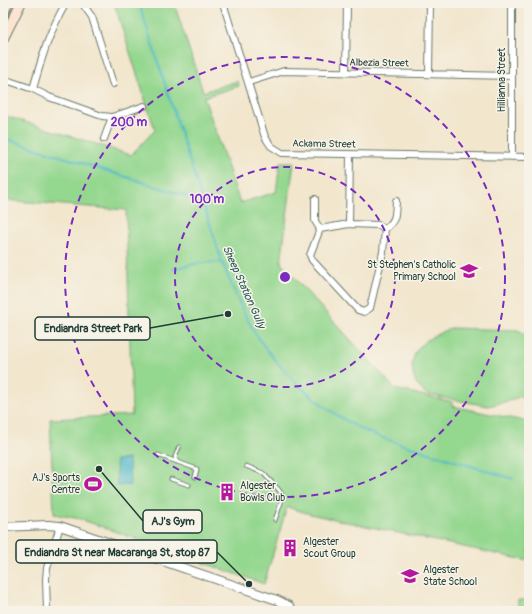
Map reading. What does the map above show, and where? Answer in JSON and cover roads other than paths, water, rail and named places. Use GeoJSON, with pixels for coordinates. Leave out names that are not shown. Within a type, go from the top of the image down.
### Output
{"type":"FeatureCollection","features":[{"type":"Feature","properties":{"kind":"main road"},"geometry":{"type":"LineString","coordinates":[[3,14],[8,3]]}},
{"type":"Feature","properties":{"kind":"main road"},"geometry":{"type":"LineString","coordinates":[[3,39],[21,3]]}},
{"type":"Feature","properties":{"kind":"street"},"geometry":{"type":"LineString","coordinates":[[33,89],[48,38],[56,19],[66,3]]}},
{"type":"Feature","properties":{"kind":"street"},"geometry":{"type":"LineString","coordinates":[[82,3],[92,17],[114,84]]}},
{"type":"Feature","properties":{"kind":"street"},"geometry":{"type":"LineString","coordinates":[[346,73],[348,3]]}},
{"type":"Feature","properties":{"kind":"street"},"geometry":{"type":"LineString","coordinates":[[429,74],[430,3]]}},
{"type":"Feature","properties":{"kind":"street","name":"Hillianna Street"},"geometry":{"type":"LineString","coordinates":[[512,3],[512,157]]}},
{"type":"Feature","properties":{"kind":"street","name":"Ackama Street"},"geometry":{"type":"LineString","coordinates":[[225,4],[265,137],[271,146],[282,153],[529,157]]}},
{"type":"Feature","properties":{"kind":"street","name":"Albezia Street"},"geometry":{"type":"LineString","coordinates":[[249,82],[284,71],[512,76]]}},
{"type":"Feature","properties":{"kind":"street"},"geometry":{"type":"LineString","coordinates":[[3,79],[102,116],[112,117],[144,106]]}},
{"type":"Feature","properties":{"kind":"street"},"geometry":{"type":"LineString","coordinates":[[104,139],[112,117]]}},
{"type":"Feature","properties":{"kind":"street"},"geometry":{"type":"LineString","coordinates":[[349,224],[350,155]]}},
{"type":"Feature","properties":{"kind":"street"},"geometry":{"type":"LineString","coordinates":[[314,199],[314,221],[320,229]]}},
{"type":"Feature","properties":{"kind":"street"},"geometry":{"type":"LineString","coordinates":[[320,229],[310,250],[312,260],[358,310],[364,312],[370,308],[383,252],[385,229],[395,218],[396,201]]}},
{"type":"Feature","properties":{"kind":"street"},"geometry":{"type":"LineString","coordinates":[[320,229],[349,224],[379,225],[385,229]]}},
{"type":"Feature","properties":{"kind":"street"},"geometry":{"type":"LineString","coordinates":[[3,527],[48,525],[60,526],[277,600],[289,606],[293,611]]}},
{"type":"Feature","properties":{"kind":"street"},"geometry":{"type":"LineString","coordinates":[[47,611],[47,568],[60,526]]}},
{"type":"Feature","properties":{"kind":"lane"},"geometry":{"type":"LineString","coordinates":[[177,462],[175,456],[179,447]]}},
{"type":"Feature","properties":{"kind":"lane"},"geometry":{"type":"LineString","coordinates":[[158,455],[197,469],[194,477]]}},
{"type":"Feature","properties":{"kind":"lane"},"geometry":{"type":"LineString","coordinates":[[246,466],[263,473],[279,490],[282,500],[275,520]]}},
{"type":"Feature","properties":{"kind":"lane"},"geometry":{"type":"LineString","coordinates":[[171,479],[189,485]]}},
{"type":"Feature","properties":{"kind":"water"},"geometry":{"type":"Polygon","coordinates":[[[129,459],[130,485],[117,486],[116,460],[129,459]]]}},
{"type":"Feature","properties":{"kind":"waterway","name":"Sheep Station Gully"},"geometry":{"type":"LineString","coordinates":[[139,3],[222,262],[245,315],[264,346],[298,385],[325,407],[355,426],[379,437],[513,479]]}},
{"type":"Feature","properties":{"kind":"waterway"},"geometry":{"type":"LineString","coordinates":[[3,138],[202,201]]}},
{"type":"Feature","properties":{"kind":"waterway"},"geometry":{"type":"LineString","coordinates":[[173,269],[199,263],[222,262]]}},
{"type":"Feature","properties":{"kind":"place","name":"St Stephen's Catholic Primary School"},"geometry":{"type":"Point","coordinates":[469,271]}},
{"type":"Feature","properties":{"kind":"place","name":"Endiandra Street Park"},"geometry":{"type":"Point","coordinates":[228,314]}},
{"type":"Feature","properties":{"kind":"place","name":"AJ's Gym"},"geometry":{"type":"Point","coordinates":[99,469]}},
{"type":"Feature","properties":{"kind":"place","name":"AJ's Sports Centre"},"geometry":{"type":"Point","coordinates":[93,484]}},
{"type":"Feature","properties":{"kind":"place","name":"Algester Bowls Club"},"geometry":{"type":"Point","coordinates":[227,492]}},
{"type":"Feature","properties":{"kind":"place","name":"Algester Scout Group"},"geometry":{"type":"Point","coordinates":[290,548]}},
{"type":"Feature","properties":{"kind":"place","name":"Algester State School"},"geometry":{"type":"Point","coordinates":[410,576]}},
{"type":"Feature","properties":{"kind":"place","name":"Endiandra St near Macaranga St, stop 87"},"geometry":{"type":"Point","coordinates":[249,584]}}]}
